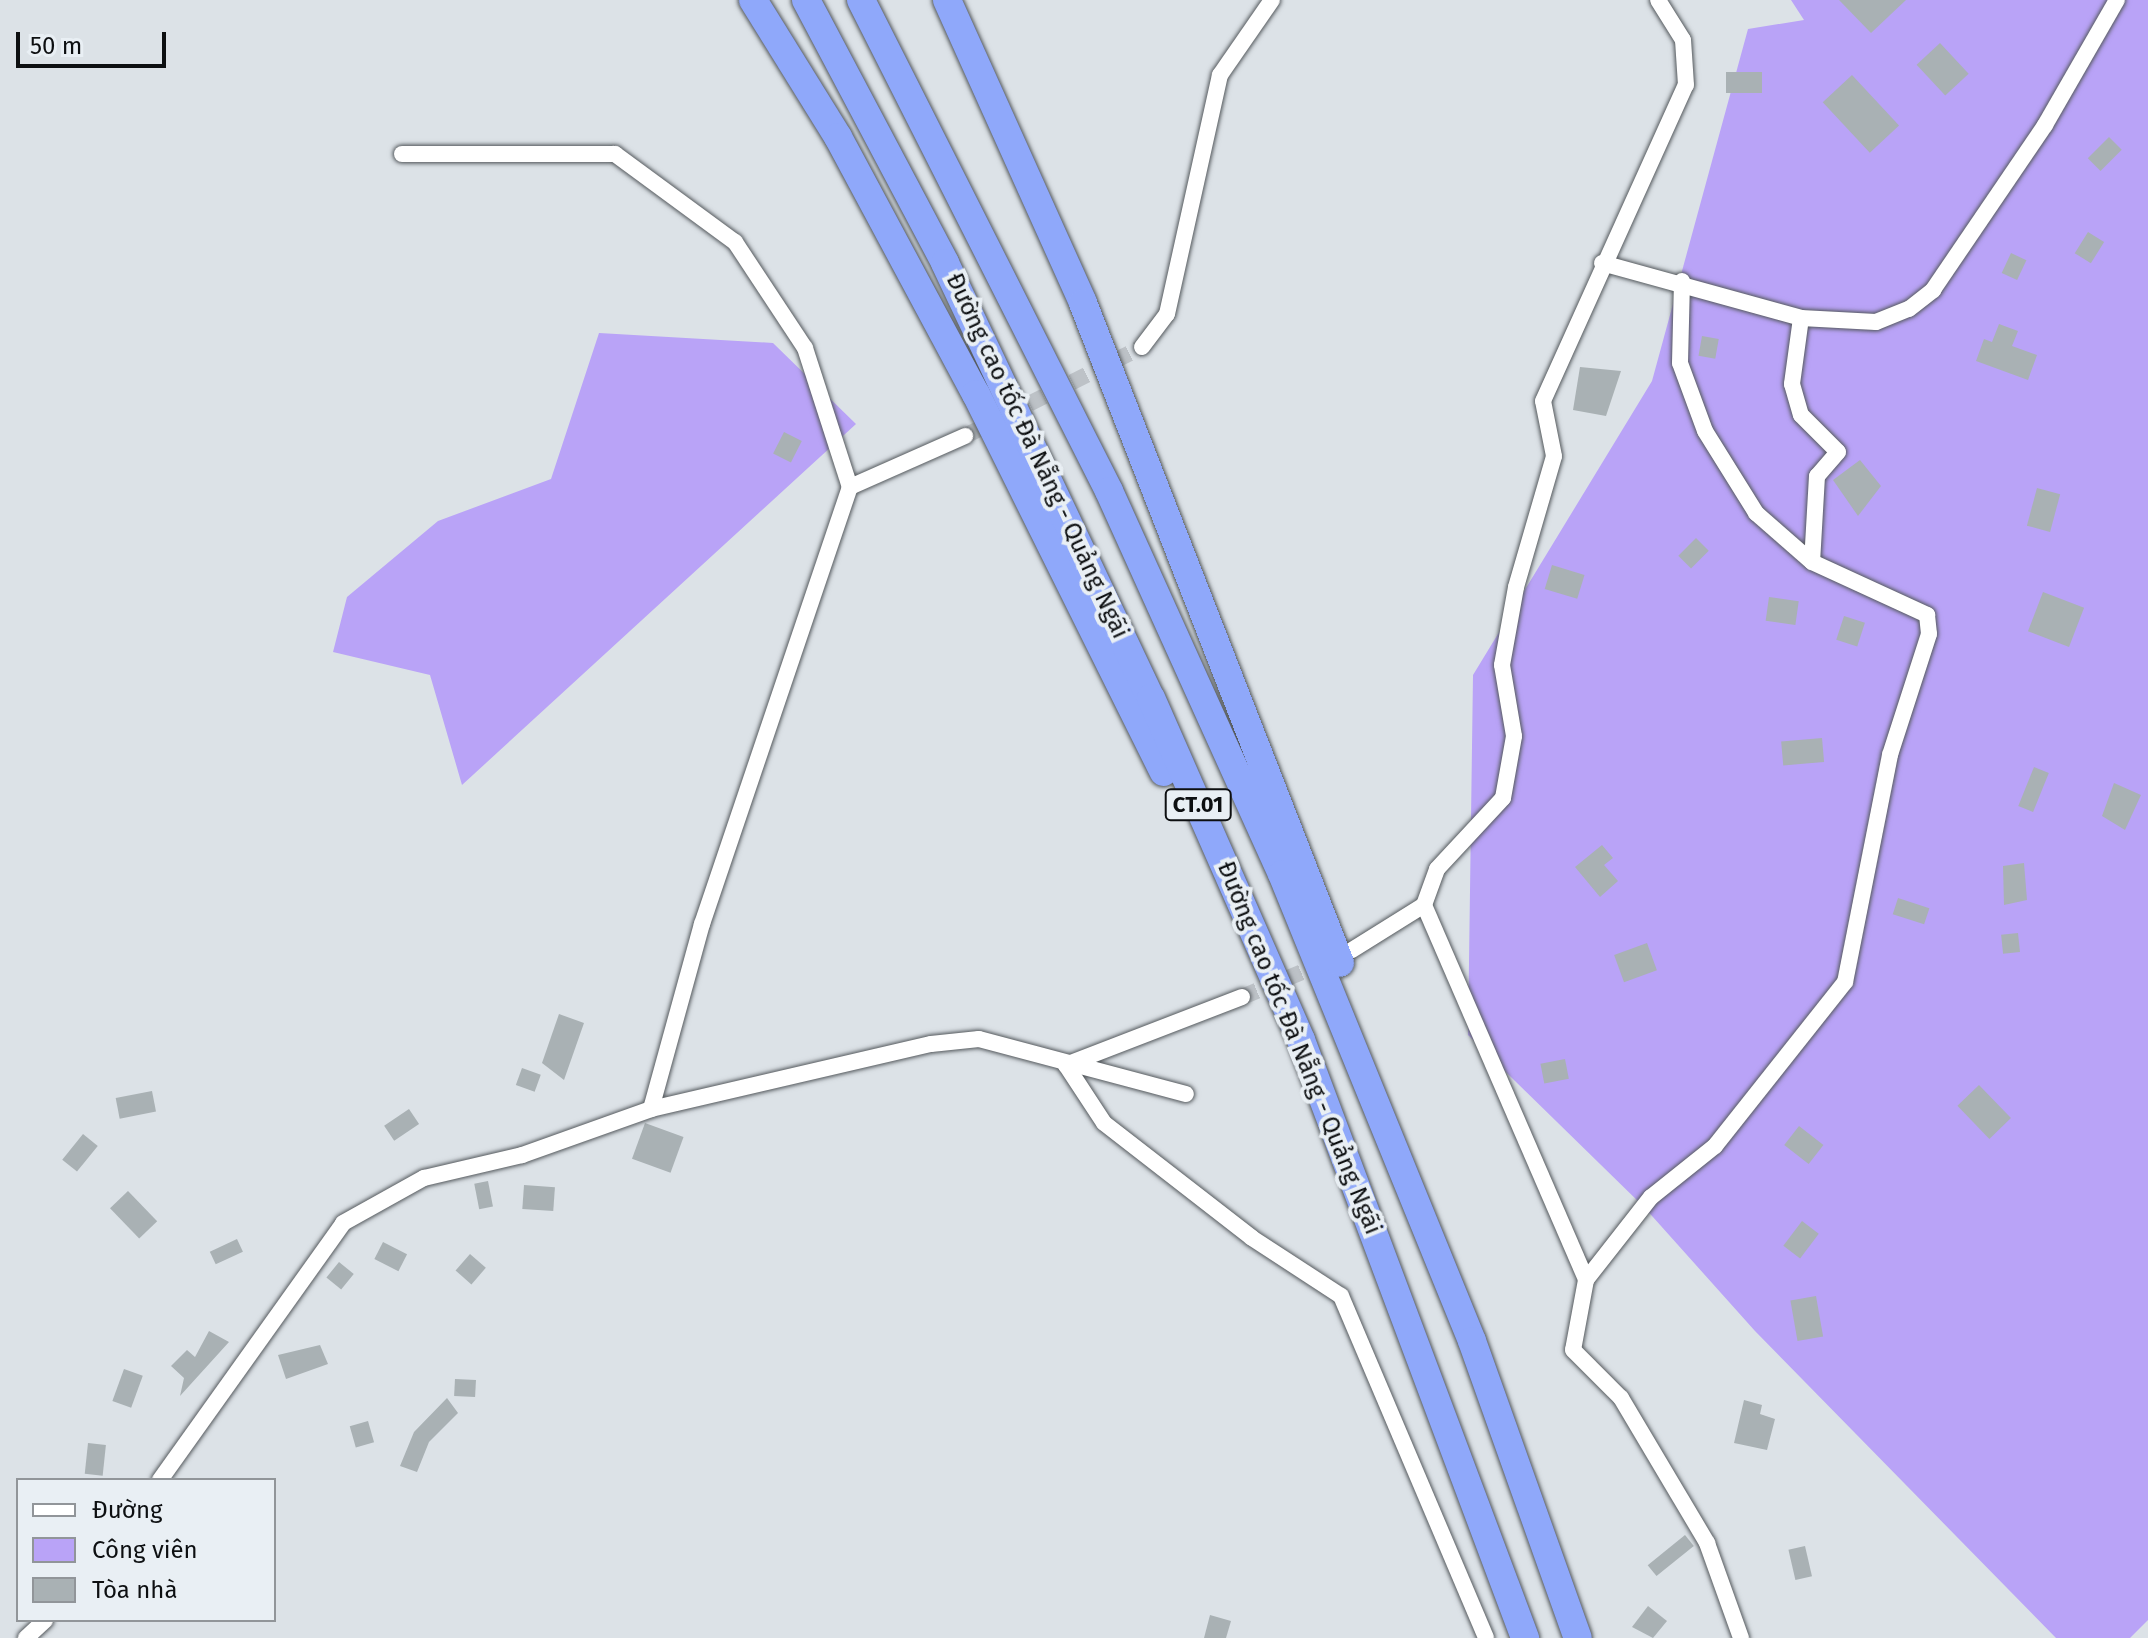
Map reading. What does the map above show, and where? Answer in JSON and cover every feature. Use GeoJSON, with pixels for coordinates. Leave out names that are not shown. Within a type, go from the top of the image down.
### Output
{"type":"FeatureCollection","features":[{"type":"Feature","properties":{"kind":"highway"},"geometry":{"type":"LineString","coordinates":[[753,0],[838,137],[976,394],[1301,1040]]}},
{"type":"Feature","properties":{"kind":"highway","name":"Đường cao tốc Đà Nẵng - Quảng Ngãi"},"geometry":{"type":"LineString","coordinates":[[806,0],[1067,512],[1301,1040],[1525,1638]]}},
{"type":"Feature","properties":{"kind":"highway","name":"Đường cao tốc Đà Nẵng - Quảng Ngãi"},"geometry":{"type":"LineString","coordinates":[[861,0],[986,238],[1195,677],[1359,1056],[1472,1341],[1578,1638]]}},
{"type":"Feature","properties":{"kind":"highway"},"geometry":{"type":"LineString","coordinates":[[947,0],[1083,303],[1202,606],[1355,1002],[1472,1341]]}},
{"type":"Feature","properties":{"kind":"street"},"geometry":{"type":"LineString","coordinates":[[1142,347],[1167,314],[1220,75],[1272,0]]}},
{"type":"Feature","properties":{"kind":"street"},"geometry":{"type":"LineString","coordinates":[[1352,950],[1424,905],[1437,869],[1503,798],[1514,736],[1502,665],[1516,587],[1554,456],[1543,401],[1602,263],[1686,85],[1683,40],[1658,0]]}},
{"type":"Feature","properties":{"kind":"street"},"geometry":{"type":"LineString","coordinates":[[1602,263],[1682,281],[1801,318],[1876,322],[1909,309],[1933,290],[2045,125],[2117,0]]}},
{"type":"Feature","properties":{"kind":"street"},"geometry":{"type":"LineString","coordinates":[[402,154],[615,154],[735,242],[805,348],[850,487],[702,924],[651,1109]]}},
{"type":"Feature","properties":{"kind":"street"},"geometry":{"type":"LineString","coordinates":[[1682,281],[1680,363],[1705,431],[1756,513],[1812,562],[1915,605],[1927,615],[1929,634],[1890,755],[1845,982],[1715,1146],[1651,1197],[1586,1280],[1573,1350],[1621,1398],[1707,1543],[1741,1638]]}},
{"type":"Feature","properties":{"kind":"street"},"geometry":{"type":"LineString","coordinates":[[1801,318],[1792,384],[1801,415],[1838,452],[1817,476],[1812,562]]}},
{"type":"Feature","properties":{"kind":"street"},"geometry":{"type":"LineString","coordinates":[[850,487],[965,436]]}},
{"type":"Feature","properties":{"kind":"street"},"geometry":{"type":"LineString","coordinates":[[1424,905],[1586,1280]]}},
{"type":"Feature","properties":{"kind":"street"},"geometry":{"type":"LineString","coordinates":[[1066,1065],[1242,997]]}},
{"type":"Feature","properties":{"kind":"street"},"geometry":{"type":"LineString","coordinates":[[161,1478],[343,1223],[424,1178],[522,1155],[651,1109],[931,1044],[979,1039],[1066,1065],[1186,1094]]}},
{"type":"Feature","properties":{"kind":"street"},"geometry":{"type":"LineString","coordinates":[[1066,1065],[1104,1123],[1252,1238],[1341,1296],[1486,1638]]}},
{"type":"Feature","properties":{"kind":"street"},"geometry":{"type":"LineString","coordinates":[[26,1638],[43,1622]]}},
{"type":"Feature","properties":{"kind":"green space"},"geometry":{"type":"Polygon","coordinates":[[[1791,0],[2148,0],[2148,1620],[2130,1638],[2056,1638],[1755,1331],[1644,1207],[1468,1035],[1473,675],[1652,381],[1748,29],[1804,20],[1791,0]]]}},
{"type":"Feature","properties":{"kind":"green space"},"geometry":{"type":"Polygon","coordinates":[[[599,333],[773,343],[856,424],[462,785],[430,675],[333,652],[347,597],[438,521],[551,479],[599,333]]]}},
{"type":"Feature","properties":{"kind":"building"},"geometry":{"type":"Polygon","coordinates":[[[1839,0],[1906,0],[1871,33],[1839,0]]]}},
{"type":"Feature","properties":{"kind":"building"},"geometry":{"type":"Polygon","coordinates":[[[1940,43],[1969,74],[1945,96],[1917,65],[1940,43]]]}},
{"type":"Feature","properties":{"kind":"building"},"geometry":{"type":"Polygon","coordinates":[[[1726,72],[1762,72],[1762,93],[1726,93],[1726,72]]]}},
{"type":"Feature","properties":{"kind":"building"},"geometry":{"type":"Polygon","coordinates":[[[1852,75],[1899,125],[1870,153],[1823,102],[1852,75]]]}},
{"type":"Feature","properties":{"kind":"building"},"geometry":{"type":"Polygon","coordinates":[[[2109,137],[2122,150],[2101,171],[2088,158],[2109,137]]]}},
{"type":"Feature","properties":{"kind":"building"},"geometry":{"type":"Polygon","coordinates":[[[2088,232],[2104,242],[2091,263],[2075,253],[2088,232]]]}},
{"type":"Feature","properties":{"kind":"building"},"geometry":{"type":"Polygon","coordinates":[[[2011,253],[2026,260],[2017,280],[2002,273],[2011,253]]]}},
{"type":"Feature","properties":{"kind":"building"},"geometry":{"type":"Polygon","coordinates":[[[1999,324],[2018,331],[2012,346],[2037,355],[2028,380],[1976,361],[1984,339],[1992,342],[1999,324]]]}},
{"type":"Feature","properties":{"kind":"building"},"geometry":{"type":"Polygon","coordinates":[[[1702,336],[1719,339],[1715,359],[1699,356],[1702,336]]]}},
{"type":"Feature","properties":{"kind":"building"},"geometry":{"type":"Polygon","coordinates":[[[1580,367],[1621,371],[1606,416],[1573,410],[1580,367]]]}},
{"type":"Feature","properties":{"kind":"building"},"geometry":{"type":"Polygon","coordinates":[[[784,432],[802,441],[791,462],[773,453],[784,432]]]}},
{"type":"Feature","properties":{"kind":"building"},"geometry":{"type":"Polygon","coordinates":[[[1860,460],[1881,486],[1858,516],[1833,480],[1860,460]]]}},
{"type":"Feature","properties":{"kind":"building"},"geometry":{"type":"Polygon","coordinates":[[[2037,488],[2060,494],[2050,532],[2027,526],[2037,488]]]}},
{"type":"Feature","properties":{"kind":"building"},"geometry":{"type":"Polygon","coordinates":[[[1696,538],[1709,551],[1691,568],[1678,556],[1696,538]]]}},
{"type":"Feature","properties":{"kind":"building"},"geometry":{"type":"Polygon","coordinates":[[[1552,565],[1585,575],[1577,599],[1545,589],[1552,565]]]}},
{"type":"Feature","properties":{"kind":"building"},"geometry":{"type":"Polygon","coordinates":[[[2043,592],[2084,608],[2069,647],[2028,631],[2043,592]]]}},
{"type":"Feature","properties":{"kind":"building"},"geometry":{"type":"Polygon","coordinates":[[[1769,597],[1799,601],[1795,625],[1766,621],[1769,597]]]}},
{"type":"Feature","properties":{"kind":"building"},"geometry":{"type":"Polygon","coordinates":[[[1844,616],[1865,623],[1857,647],[1836,640],[1844,616]]]}},
{"type":"Feature","properties":{"kind":"building"},"geometry":{"type":"Polygon","coordinates":[[[1822,738],[1824,762],[1783,765],[1781,742],[1822,738]]]}},
{"type":"Feature","properties":{"kind":"building"},"geometry":{"type":"Polygon","coordinates":[[[2034,767],[2049,773],[2033,812],[2018,806],[2034,767]]]}},
{"type":"Feature","properties":{"kind":"building"},"geometry":{"type":"Polygon","coordinates":[[[2114,783],[2141,795],[2125,830],[2102,816],[2114,783]]]}},
{"type":"Feature","properties":{"kind":"building"},"geometry":{"type":"Polygon","coordinates":[[[1602,845],[1613,858],[1604,865],[1618,881],[1600,897],[1575,867],[1602,845]]]}},
{"type":"Feature","properties":{"kind":"building"},"geometry":{"type":"Polygon","coordinates":[[[2024,863],[2027,900],[2004,905],[2003,866],[2024,863]]]}},
{"type":"Feature","properties":{"kind":"building"},"geometry":{"type":"Polygon","coordinates":[[[1898,898],[1929,908],[1924,924],[1893,914],[1898,898]]]}},
{"type":"Feature","properties":{"kind":"building"},"geometry":{"type":"Polygon","coordinates":[[[2018,933],[2020,952],[2003,954],[2001,935],[2018,933]]]}},
{"type":"Feature","properties":{"kind":"building"},"geometry":{"type":"Polygon","coordinates":[[[1647,943],[1657,970],[1624,982],[1614,955],[1647,943]]]}},
{"type":"Feature","properties":{"kind":"building"},"geometry":{"type":"Polygon","coordinates":[[[559,1014],[584,1023],[564,1080],[542,1063],[559,1014]]]}},
{"type":"Feature","properties":{"kind":"building"},"geometry":{"type":"Polygon","coordinates":[[[1565,1059],[1569,1079],[1544,1083],[1540,1064],[1565,1059]]]}},
{"type":"Feature","properties":{"kind":"building"},"geometry":{"type":"Polygon","coordinates":[[[522,1068],[541,1075],[535,1092],[516,1085],[522,1068]]]}},
{"type":"Feature","properties":{"kind":"building"},"geometry":{"type":"Polygon","coordinates":[[[1979,1085],[2011,1118],[1989,1139],[1957,1106],[1979,1085]]]}},
{"type":"Feature","properties":{"kind":"building"},"geometry":{"type":"Polygon","coordinates":[[[152,1091],[156,1112],[120,1119],[116,1098],[152,1091]]]}},
{"type":"Feature","properties":{"kind":"building"},"geometry":{"type":"Polygon","coordinates":[[[409,1109],[419,1124],[394,1141],[384,1126],[409,1109]]]}},
{"type":"Feature","properties":{"kind":"building"},"geometry":{"type":"Polygon","coordinates":[[[645,1123],[684,1137],[671,1173],[632,1159],[645,1123]]]}},
{"type":"Feature","properties":{"kind":"building"},"geometry":{"type":"Polygon","coordinates":[[[1799,1126],[1823,1145],[1809,1164],[1784,1145],[1799,1126]]]}},
{"type":"Feature","properties":{"kind":"building"},"geometry":{"type":"Polygon","coordinates":[[[83,1134],[98,1146],[77,1172],[62,1160],[83,1134]]]}},
{"type":"Feature","properties":{"kind":"building"},"geometry":{"type":"Polygon","coordinates":[[[488,1181],[493,1207],[479,1209],[474,1184],[488,1181]]]}},
{"type":"Feature","properties":{"kind":"building"},"geometry":{"type":"Polygon","coordinates":[[[524,1185],[555,1187],[553,1211],[522,1209],[524,1185]]]}},
{"type":"Feature","properties":{"kind":"building"},"geometry":{"type":"Polygon","coordinates":[[[128,1191],[157,1221],[139,1239],[110,1208],[128,1191]]]}},
{"type":"Feature","properties":{"kind":"building"},"geometry":{"type":"Polygon","coordinates":[[[1802,1221],[1819,1234],[1800,1258],[1783,1246],[1802,1221]]]}},
{"type":"Feature","properties":{"kind":"building"},"geometry":{"type":"Polygon","coordinates":[[[237,1239],[243,1252],[216,1264],[210,1252],[237,1239]]]}},
{"type":"Feature","properties":{"kind":"building"},"geometry":{"type":"Polygon","coordinates":[[[383,1242],[407,1254],[398,1271],[374,1259],[383,1242]]]}},
{"type":"Feature","properties":{"kind":"building"},"geometry":{"type":"Polygon","coordinates":[[[470,1254],[486,1268],[471,1284],[456,1271],[470,1254]]]}},
{"type":"Feature","properties":{"kind":"building"},"geometry":{"type":"Polygon","coordinates":[[[339,1262],[354,1274],[341,1290],[326,1278],[339,1262]]]}},
{"type":"Feature","properties":{"kind":"building"},"geometry":{"type":"Polygon","coordinates":[[[1816,1296],[1823,1336],[1798,1341],[1790,1301],[1816,1296]]]}},
{"type":"Feature","properties":{"kind":"building"},"geometry":{"type":"Polygon","coordinates":[[[209,1331],[229,1342],[180,1396],[184,1378],[171,1366],[187,1350],[195,1357],[209,1331]]]}},
{"type":"Feature","properties":{"kind":"building"},"geometry":{"type":"Polygon","coordinates":[[[320,1345],[328,1364],[286,1379],[278,1355],[320,1345]]]}},
{"type":"Feature","properties":{"kind":"building"},"geometry":{"type":"Polygon","coordinates":[[[124,1369],[143,1376],[131,1408],[112,1401],[124,1369]]]}},
{"type":"Feature","properties":{"kind":"building"},"geometry":{"type":"Polygon","coordinates":[[[455,1379],[476,1380],[475,1397],[454,1396],[455,1379]]]}},
{"type":"Feature","properties":{"kind":"building"},"geometry":{"type":"Polygon","coordinates":[[[447,1398],[458,1413],[429,1442],[417,1472],[400,1466],[414,1432],[447,1398]]]}},
{"type":"Feature","properties":{"kind":"building"},"geometry":{"type":"Polygon","coordinates":[[[1744,1400],[1762,1405],[1760,1414],[1775,1419],[1767,1450],[1734,1443],[1744,1400]]]}},
{"type":"Feature","properties":{"kind":"building"},"geometry":{"type":"Polygon","coordinates":[[[368,1421],[374,1442],[356,1447],[350,1426],[368,1421]]]}},
{"type":"Feature","properties":{"kind":"building"},"geometry":{"type":"Polygon","coordinates":[[[88,1443],[106,1445],[103,1476],[85,1474],[88,1443]]]}},
{"type":"Feature","properties":{"kind":"building"},"geometry":{"type":"Polygon","coordinates":[[[1685,1535],[1694,1546],[1657,1576],[1648,1565],[1685,1535]]]}},
{"type":"Feature","properties":{"kind":"building"},"geometry":{"type":"Polygon","coordinates":[[[1805,1546],[1812,1576],[1795,1580],[1788,1550],[1805,1546]]]}},
{"type":"Feature","properties":{"kind":"building"},"geometry":{"type":"Polygon","coordinates":[[[1648,1606],[1667,1621],[1653,1638],[1632,1627],[1648,1606]]]}},
{"type":"Feature","properties":{"kind":"building"},"geometry":{"type":"Polygon","coordinates":[[[1210,1615],[1231,1621],[1226,1638],[1204,1638],[1210,1615]]]}},
{"type":"Feature","properties":{"kind":"tunnel"},"geometry":{"type":"LineString","coordinates":[[965,436],[1142,347]]}},
{"type":"Feature","properties":{"kind":"tunnel"},"geometry":{"type":"LineString","coordinates":[[1242,997],[1326,962]]}}]}
